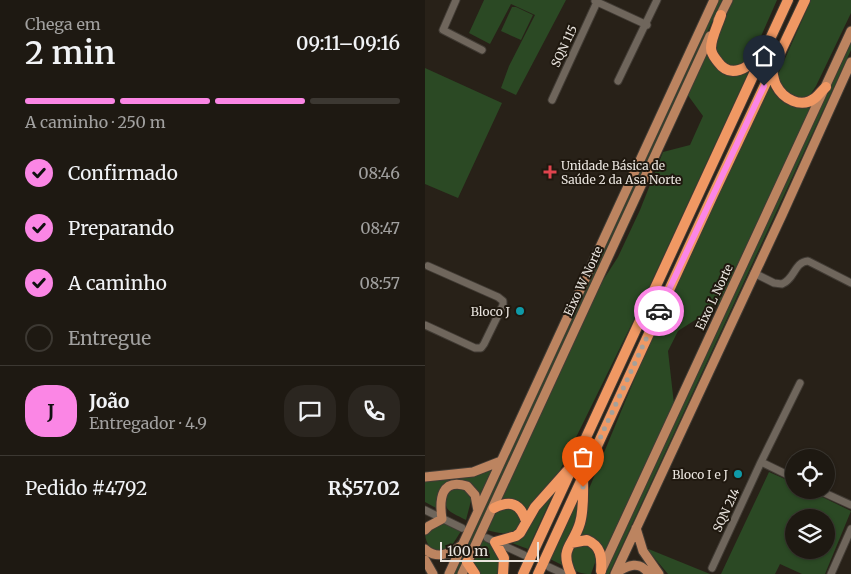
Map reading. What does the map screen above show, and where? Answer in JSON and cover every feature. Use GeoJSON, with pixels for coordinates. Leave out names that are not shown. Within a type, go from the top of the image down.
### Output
{"type":"FeatureCollection","features":[{"type":"Feature","properties":{"kind":"highway"},"geometry":{"type":"LineString","coordinates":[[523,574],[788,0]]}},
{"type":"Feature","properties":{"kind":"highway"},"geometry":{"type":"LineString","coordinates":[[538,574],[805,0]]}},
{"type":"Feature","properties":{"kind":"highway"},"geometry":{"type":"LineString","coordinates":[[721,14],[711,48],[713,55],[721,66],[730,70],[740,71],[763,54]]}},
{"type":"Feature","properties":{"kind":"highway"},"geometry":{"type":"LineString","coordinates":[[771,70],[783,96],[799,103],[808,102],[815,98],[826,87]]}},
{"type":"Feature","properties":{"kind":"highway"},"geometry":{"type":"LineString","coordinates":[[503,574],[504,558],[491,540],[516,536],[523,530],[526,521],[541,500],[574,462]]}},
{"type":"Feature","properties":{"kind":"highway"},"geometry":{"type":"LineString","coordinates":[[571,574],[565,557],[566,551],[580,525],[583,475]]}},
{"type":"Feature","properties":{"kind":"highway"},"geometry":{"type":"LineString","coordinates":[[494,508],[502,503],[510,503],[516,506],[526,521]]}},
{"type":"Feature","properties":{"kind":"highway"},"geometry":{"type":"LineString","coordinates":[[571,542],[581,540],[593,543],[601,553],[600,572]]}},
{"type":"Feature","properties":{"kind":"highway"},"geometry":{"type":"LineString","coordinates":[[467,562],[475,574]]}},
{"type":"Feature","properties":{"kind":"main road","name":"Eixo W Norte"},"geometry":{"type":"LineString","coordinates":[[449,574],[714,0]]}},
{"type":"Feature","properties":{"kind":"main road","name":"Eixo W Norte"},"geometry":{"type":"LineString","coordinates":[[462,574],[727,0]]}},
{"type":"Feature","properties":{"kind":"main road","name":"Eixo L Norte"},"geometry":{"type":"LineString","coordinates":[[600,572],[851,31]]}},
{"type":"Feature","properties":{"kind":"main road"},"geometry":{"type":"LineString","coordinates":[[616,573],[635,528],[851,62]]}},
{"type":"Feature","properties":{"kind":"main road"},"geometry":{"type":"LineString","coordinates":[[425,477],[473,472],[501,461]]}},
{"type":"Feature","properties":{"kind":"main road"},"geometry":{"type":"LineString","coordinates":[[425,530],[442,519],[440,506],[442,494],[445,489],[457,484],[467,486],[472,490],[475,495],[478,511]]}},
{"type":"Feature","properties":{"kind":"main road"},"geometry":{"type":"LineString","coordinates":[[635,528],[643,551],[659,574]]}},
{"type":"Feature","properties":{"kind":"main road"},"geometry":{"type":"LineString","coordinates":[[425,549],[430,553],[441,556],[454,551],[462,545]]}},
{"type":"Feature","properties":{"kind":"main road"},"geometry":{"type":"LineString","coordinates":[[425,560],[433,574]]}},
{"type":"Feature","properties":{"kind":"main road"},"geometry":{"type":"LineString","coordinates":[[616,573],[629,565],[633,565],[643,567],[649,574]]}},
{"type":"Feature","properties":{"kind":"street"},"geometry":{"type":"LineString","coordinates":[[456,0],[443,30],[482,50]]}},
{"type":"Feature","properties":{"kind":"street"},"geometry":{"type":"LineString","coordinates":[[618,82],[647,25],[657,0]]}},
{"type":"Feature","properties":{"kind":"street","name":"SQN 115"},"geometry":{"type":"LineString","coordinates":[[552,100],[595,1],[647,25]]}},
{"type":"Feature","properties":{"kind":"street"},"geometry":{"type":"LineString","coordinates":[[754,273],[782,284],[789,280],[799,264],[808,261],[851,283]]}},
{"type":"Feature","properties":{"kind":"street"},"geometry":{"type":"LineString","coordinates":[[425,325],[475,348],[481,348],[503,305],[503,301],[498,297],[428,266]]}},
{"type":"Feature","properties":{"kind":"street","name":"SQN 214"},"geometry":{"type":"LineString","coordinates":[[712,568],[800,383]]}},
{"type":"Feature","properties":{"kind":"street"},"geometry":{"type":"LineString","coordinates":[[761,462],[785,474]]}},
{"type":"Feature","properties":{"kind":"street"},"geometry":{"type":"LineString","coordinates":[[835,498],[851,505]]}},
{"type":"Feature","properties":{"kind":"street"},"geometry":{"type":"LineString","coordinates":[[425,510],[462,528]]}},
{"type":"Feature","properties":{"kind":"street"},"geometry":{"type":"LineString","coordinates":[[831,574],[851,529]]}},
{"type":"Feature","properties":{"kind":"street"},"geometry":{"type":"LineString","coordinates":[[491,540],[524,556]]}},
{"type":"Feature","properties":{"kind":"street"},"geometry":{"type":"LineString","coordinates":[[549,567],[564,574]]}},
{"type":"Feature","properties":{"kind":"green space"},"geometry":{"type":"Polygon","coordinates":[[[484,0],[566,0],[516,95],[501,88],[509,66],[535,15],[511,4],[490,44],[469,33],[484,0]]]}},
{"type":"Feature","properties":{"kind":"green space"},"geometry":{"type":"Polygon","coordinates":[[[717,0],[722,0],[458,574],[452,574],[717,0]]]}},
{"type":"Feature","properties":{"kind":"green space"},"geometry":{"type":"Polygon","coordinates":[[[732,0],[777,0],[754,52],[747,62],[733,67],[726,66],[715,52],[715,43],[732,0]]]}},
{"type":"Feature","properties":{"kind":"green space"},"geometry":{"type":"Polygon","coordinates":[[[811,0],[851,0],[851,13],[816,86],[810,95],[799,99],[785,94],[776,79],[811,0]]]}},
{"type":"Feature","properties":{"kind":"green space"},"geometry":{"type":"Polygon","coordinates":[[[512,7],[533,15],[521,40],[501,31],[512,7]]]}},
{"type":"Feature","properties":{"kind":"green space"},"geometry":{"type":"Polygon","coordinates":[[[851,37],[851,50],[609,574],[604,574],[851,37]]]}},
{"type":"Feature","properties":{"kind":"green space"},"geometry":{"type":"Polygon","coordinates":[[[707,51],[712,61],[749,71],[639,309],[560,470],[525,513],[499,501],[598,288],[618,257],[640,210],[663,152],[690,145],[703,116],[687,94],[707,51]]]}},
{"type":"Feature","properties":{"kind":"green space"},"geometry":{"type":"Polygon","coordinates":[[[425,68],[502,103],[458,198],[425,184],[425,68]]]}},
{"type":"Feature","properties":{"kind":"green space"},"geometry":{"type":"Polygon","coordinates":[[[768,84],[777,97],[787,104],[798,107],[813,104],[720,304],[678,331],[668,351],[674,404],[603,557],[580,538],[586,496],[639,368],[768,84]]]}},
{"type":"Feature","properties":{"kind":"green space"},"geometry":{"type":"Polygon","coordinates":[[[494,467],[478,501],[469,483],[456,480],[438,509],[425,502],[425,480],[481,474],[494,467]]]}},
{"type":"Feature","properties":{"kind":"green space"},"geometry":{"type":"Polygon","coordinates":[[[769,472],[785,479],[785,499],[826,499],[851,511],[835,550],[835,509],[785,509],[785,559],[831,559],[825,574],[802,574],[780,564],[775,574],[721,574],[769,472]]]}},
{"type":"Feature","properties":{"kind":"green space"},"geometry":{"type":"Polygon","coordinates":[[[462,487],[472,497],[466,520],[451,512],[445,503],[446,491],[462,487]]]}},
{"type":"Feature","properties":{"kind":"green space"},"geometry":{"type":"Polygon","coordinates":[[[555,490],[528,549],[507,541],[528,523],[555,490]]]}},
{"type":"Feature","properties":{"kind":"green space"},"geometry":{"type":"Polygon","coordinates":[[[578,500],[576,519],[564,550],[564,566],[550,559],[578,500]]]}},
{"type":"Feature","properties":{"kind":"green space"},"geometry":{"type":"Polygon","coordinates":[[[503,506],[519,511],[521,523],[514,531],[506,533],[487,530],[497,511],[503,506]]]}},
{"type":"Feature","properties":{"kind":"green space"},"geometry":{"type":"Polygon","coordinates":[[[440,522],[462,530],[450,547],[441,552],[430,547],[425,534],[440,522]]]}},
{"type":"Feature","properties":{"kind":"green space"},"geometry":{"type":"Polygon","coordinates":[[[484,539],[492,546],[502,564],[496,574],[478,574],[475,569],[475,556],[484,539]]]}},
{"type":"Feature","properties":{"kind":"green space"},"geometry":{"type":"Polygon","coordinates":[[[581,542],[591,546],[597,557],[591,574],[580,573],[572,566],[569,551],[574,545],[581,542]]]}},
{"type":"Feature","properties":{"kind":"green space"},"geometry":{"type":"Polygon","coordinates":[[[646,548],[710,574],[668,574],[646,548]]]}},
{"type":"Feature","properties":{"kind":"way so far"},"geometry":{"type":"LineString","coordinates":[[583,487],[583,475],[659,311]]}},
{"type":"Feature","properties":{"kind":"place","name":"Unidade Básica de Saúde 2 da Asa Norte"},"geometry":{"type":"Point","coordinates":[550,172]}},
{"type":"Feature","properties":{"kind":"place","name":"Bloco J"},"geometry":{"type":"Point","coordinates":[520,311]}},
{"type":"Feature","properties":{"kind":"place","name":"Bloco I e J"},"geometry":{"type":"Point","coordinates":[738,474]}},
{"type":"Feature","properties":{"kind":"route"},"geometry":{"type":"LineString","coordinates":[[659,311],[764,86]]}}]}
